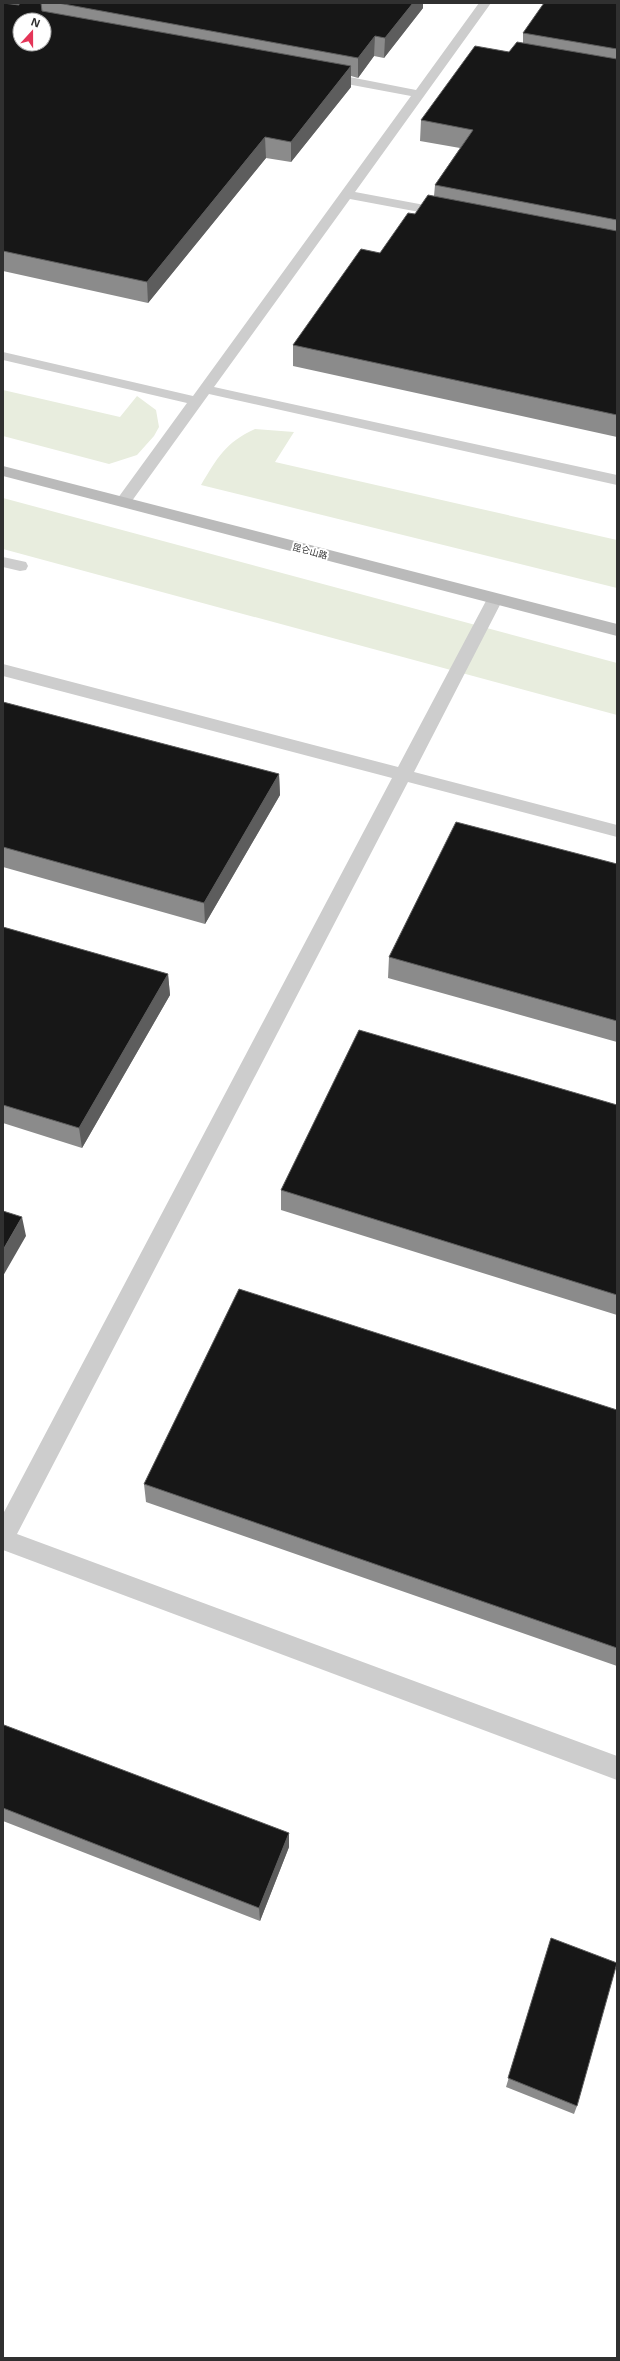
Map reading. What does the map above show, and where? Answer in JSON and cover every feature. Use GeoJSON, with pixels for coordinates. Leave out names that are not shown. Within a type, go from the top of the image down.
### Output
{"type":"FeatureCollection","features":[{"type":"Feature","properties":{"kind":"street","name":"昆仑山路"},"geometry":{"type":"LineString","coordinates":[[3,471],[617,630]]}},
{"type":"Feature","properties":{"kind":"lane"},"geometry":{"type":"LineString","coordinates":[[123,502],[486,3]]}},
{"type":"Feature","properties":{"kind":"lane"},"geometry":{"type":"LineString","coordinates":[[454,46],[470,49]]}},
{"type":"Feature","properties":{"kind":"lane"},"geometry":{"type":"LineString","coordinates":[[310,74],[419,94]]}},
{"type":"Feature","properties":{"kind":"lane"},"geometry":{"type":"LineString","coordinates":[[347,194],[463,216]]}},
{"type":"Feature","properties":{"kind":"lane"},"geometry":{"type":"LineString","coordinates":[[3,356],[617,480]]}},
{"type":"Feature","properties":{"kind":"lane"},"geometry":{"type":"LineString","coordinates":[[3,562],[20,566]]}},
{"type":"Feature","properties":{"kind":"lane"},"geometry":{"type":"LineString","coordinates":[[495,598],[3,1538],[617,1768]]}},
{"type":"Feature","properties":{"kind":"lane"},"geometry":{"type":"LineString","coordinates":[[3,670],[617,831]]}},
{"type":"Feature","properties":{"kind":"shaded area"},"geometry":{"type":"Polygon","coordinates":[[[3,390],[120,417],[137,396],[156,410],[159,427],[154,436],[137,455],[109,464],[3,436],[3,390]]]}},
{"type":"Feature","properties":{"kind":"shaded area"},"geometry":{"type":"Polygon","coordinates":[[[255,429],[294,432],[275,462],[617,540],[617,588],[201,485],[217,459],[229,445],[255,429]]]}},
{"type":"Feature","properties":{"kind":"shaded area"},"geometry":{"type":"Polygon","coordinates":[[[3,498],[617,663],[617,715],[3,549],[3,498]]]}},
{"type":"Feature","properties":{"kind":"building"},"geometry":{"type":"Polygon","coordinates":[[[3,3],[19,5],[19,3],[41,3],[42,11],[48,12],[12,12],[12,52],[52,52],[52,13],[351,66],[291,142],[265,137],[147,282],[3,251],[3,3]]]}},
{"type":"Feature","properties":{"kind":"building"},"geometry":{"type":"Polygon","coordinates":[[[58,3],[413,3],[385,38],[375,36],[358,58],[58,3]]]}},
{"type":"Feature","properties":{"kind":"building"},"geometry":{"type":"Polygon","coordinates":[[[544,3],[617,3],[617,49],[523,33],[544,3]]]}},
{"type":"Feature","properties":{"kind":"building"},"geometry":{"type":"Polygon","coordinates":[[[517,42],[617,59],[617,220],[435,185],[473,130],[421,120],[475,46],[509,52],[517,42]]]}},
{"type":"Feature","properties":{"kind":"building"},"geometry":{"type":"Polygon","coordinates":[[[428,195],[617,231],[617,415],[293,345],[361,249],[380,253],[408,213],[415,214],[428,195]]]}},
{"type":"Feature","properties":{"kind":"building"},"geometry":{"type":"Polygon","coordinates":[[[3,702],[279,774],[204,903],[3,847],[3,702]]]}},
{"type":"Feature","properties":{"kind":"building"},"geometry":{"type":"Polygon","coordinates":[[[456,822],[617,864],[617,1021],[389,957],[456,822]]]}},
{"type":"Feature","properties":{"kind":"building"},"geometry":{"type":"Polygon","coordinates":[[[3,927],[168,974],[79,1128],[3,1105],[3,927]]]}},
{"type":"Feature","properties":{"kind":"building"},"geometry":{"type":"Polygon","coordinates":[[[359,1030],[617,1105],[617,1295],[281,1190],[359,1030]]]}},
{"type":"Feature","properties":{"kind":"building"},"geometry":{"type":"Polygon","coordinates":[[[3,1211],[22,1217],[3,1250],[3,1211]]]}},
{"type":"Feature","properties":{"kind":"building"},"geometry":{"type":"Polygon","coordinates":[[[239,1289],[617,1410],[617,1648],[144,1484],[239,1289]]]}},
{"type":"Feature","properties":{"kind":"building"},"geometry":{"type":"Polygon","coordinates":[[[4,1725],[289,1833],[259,1908],[3,1808],[4,1725]]]}},
{"type":"Feature","properties":{"kind":"building"},"geometry":{"type":"Polygon","coordinates":[[[551,1938],[617,1963],[577,2106],[508,2078],[551,1938]]]}}]}
